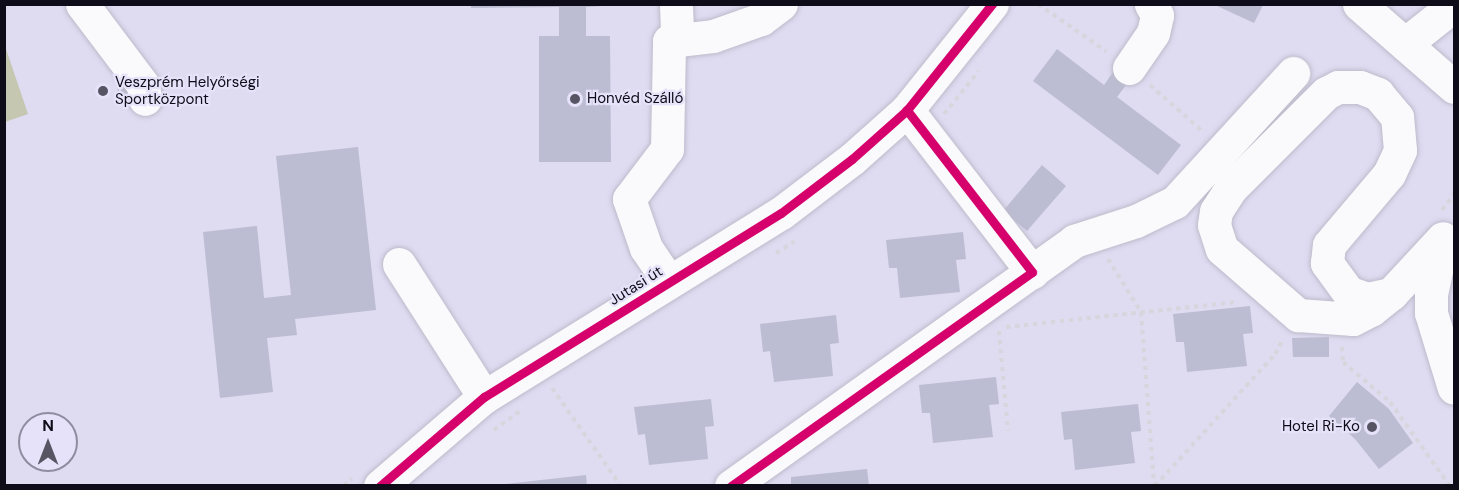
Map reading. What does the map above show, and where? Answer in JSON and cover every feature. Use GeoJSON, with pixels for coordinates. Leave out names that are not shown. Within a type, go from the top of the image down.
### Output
{"type":"FeatureCollection","features":[{"type":"Feature","properties":{"kind":"street"},"geometry":{"type":"LineString","coordinates":[[82,4],[143,85],[145,99]]}},
{"type":"Feature","properties":{"kind":"street"},"geometry":{"type":"LineString","coordinates":[[676,4],[677,40]]}},
{"type":"Feature","properties":{"kind":"street"},"geometry":{"type":"LineString","coordinates":[[669,282],[646,248],[629,199],[667,149],[669,40],[713,36],[761,19],[781,4]]}},
{"type":"Feature","properties":{"kind":"street","name":"Jutasi út"},"geometry":{"type":"LineString","coordinates":[[380,486],[484,397],[782,213],[852,159],[907,110],[992,4]]}},
{"type":"Feature","properties":{"kind":"street"},"geometry":{"type":"LineString","coordinates":[[1130,68],[1153,33],[1157,15],[1151,4]]}},
{"type":"Feature","properties":{"kind":"street"},"geometry":{"type":"LineString","coordinates":[[1359,4],[1455,87]]}},
{"type":"Feature","properties":{"kind":"street"},"geometry":{"type":"LineString","coordinates":[[1405,44],[1455,5]]}},
{"type":"Feature","properties":{"kind":"street"},"geometry":{"type":"LineString","coordinates":[[731,486],[989,319],[1032,272],[1074,242],[1136,220],[1175,202],[1293,73]]}},
{"type":"Feature","properties":{"kind":"street"},"geometry":{"type":"LineString","coordinates":[[1391,294],[1367,299],[1348,292],[1327,263],[1329,245],[1389,174],[1400,150],[1397,117],[1378,94],[1360,87],[1338,87],[1311,104],[1231,188],[1216,211],[1214,225],[1222,249],[1298,315],[1353,319],[1391,294],[1449,230]]}},
{"type":"Feature","properties":{"kind":"street"},"geometry":{"type":"LineString","coordinates":[[907,110],[1032,272]]}},
{"type":"Feature","properties":{"kind":"street"},"geometry":{"type":"LineString","coordinates":[[1449,230],[1431,294],[1431,313],[1455,388]]}},
{"type":"Feature","properties":{"kind":"street"},"geometry":{"type":"LineString","coordinates":[[399,264],[484,397]]}},
{"type":"Feature","properties":{"kind":"path"},"geometry":{"type":"LineString","coordinates":[[1103,251],[1141,312],[1155,486]]}},
{"type":"Feature","properties":{"kind":"path"},"geometry":{"type":"LineString","coordinates":[[1008,431],[989,319],[1141,312],[1244,301]]}},
{"type":"Feature","properties":{"kind":"path"},"geometry":{"type":"LineString","coordinates":[[1155,486],[1275,354],[1298,315]]}},
{"type":"Feature","properties":{"kind":"path"},"geometry":{"type":"LineString","coordinates":[[1341,342],[1344,362],[1390,402],[1450,486]]}},
{"type":"Feature","properties":{"kind":"path"},"geometry":{"type":"LineString","coordinates":[[548,381],[621,486]]}},
{"type":"Feature","properties":{"kind":"green space"},"geometry":{"type":"Polygon","coordinates":[[[5,46],[28,114],[4,122],[5,46]]]}},
{"type":"Feature","properties":{"kind":"building","name":"Honvéd Szálló"},"geometry":{"type":"Polygon","coordinates":[[[471,4],[637,4],[586,7],[586,36],[610,36],[611,162],[539,162],[539,36],[559,36],[559,7],[471,8],[471,4]]]}},
{"type":"Feature","properties":{"kind":"building"},"geometry":{"type":"Polygon","coordinates":[[[1215,5],[1263,5],[1254,23],[1215,5]]]}},
{"type":"Feature","properties":{"kind":"building"},"geometry":{"type":"Polygon","coordinates":[[[1057,49],[1104,85],[1118,65],[1133,76],[1117,97],[1181,145],[1158,175],[1033,81],[1057,49]]]}},
{"type":"Feature","properties":{"kind":"building"},"geometry":{"type":"Polygon","coordinates":[[[136,84],[138,97],[120,100],[117,87],[136,84]]]}},
{"type":"Feature","properties":{"kind":"building"},"geometry":{"type":"Polygon","coordinates":[[[358,147],[376,310],[295,319],[297,335],[267,338],[273,392],[220,398],[203,232],[257,226],[264,298],[291,295],[276,156],[358,147]]]}},
{"type":"Feature","properties":{"kind":"building"},"geometry":{"type":"Polygon","coordinates":[[[1042,165],[1066,186],[1027,231],[1003,211],[1042,165]]]}},
{"type":"Feature","properties":{"kind":"building"},"geometry":{"type":"Polygon","coordinates":[[[963,232],[966,259],[956,260],[960,292],[900,298],[897,268],[889,268],[886,240],[963,232]]]}},
{"type":"Feature","properties":{"kind":"building"},"geometry":{"type":"Polygon","coordinates":[[[1250,306],[1253,333],[1243,334],[1247,366],[1187,372],[1184,342],[1176,342],[1173,314],[1250,306]]]}},
{"type":"Feature","properties":{"kind":"building"},"geometry":{"type":"Polygon","coordinates":[[[836,315],[839,343],[830,344],[833,376],[774,382],[770,351],[763,352],[760,324],[836,315]]]}},
{"type":"Feature","properties":{"kind":"building"},"geometry":{"type":"Polygon","coordinates":[[[1329,337],[1329,357],[1293,357],[1292,338],[1329,337]]]}},
{"type":"Feature","properties":{"kind":"building"},"geometry":{"type":"Polygon","coordinates":[[[996,377],[999,404],[989,405],[993,437],[933,443],[930,413],[922,413],[919,385],[996,377]]]}},
{"type":"Feature","properties":{"kind":"building","name":"Hotel Ri-Ko"},"geometry":{"type":"Polygon","coordinates":[[[1357,382],[1389,409],[1413,443],[1379,469],[1355,439],[1329,416],[1357,382]]]}},
{"type":"Feature","properties":{"kind":"building"},"geometry":{"type":"Polygon","coordinates":[[[711,399],[714,426],[705,427],[708,459],[649,465],[645,434],[638,435],[634,407],[711,399]]]}},
{"type":"Feature","properties":{"kind":"building"},"geometry":{"type":"Polygon","coordinates":[[[1138,404],[1141,431],[1131,432],[1135,463],[1075,470],[1072,439],[1064,440],[1061,412],[1138,404]]]}},
{"type":"Feature","properties":{"kind":"building"},"geometry":{"type":"Polygon","coordinates":[[[867,469],[869,486],[791,486],[791,477],[867,469]]]}},
{"type":"Feature","properties":{"kind":"building"},"geometry":{"type":"Polygon","coordinates":[[[586,475],[587,486],[505,486],[505,484],[586,475]]]}},
{"type":"Feature","properties":{"kind":"cycle path"},"geometry":{"type":"LineString","coordinates":[[380,486],[484,397],[781,213],[852,159],[907,110],[992,4]]}},
{"type":"Feature","properties":{"kind":"cycle path"},"geometry":{"type":"LineString","coordinates":[[731,486],[1032,272],[907,110]]}},
{"type":"Feature","properties":{"kind":"place","name":"Veszprém Helyőrségi Sportközpont"},"geometry":{"type":"Point","coordinates":[103,91]}},
{"type":"Feature","properties":{"kind":"place","name":"Honvéd Szálló"},"geometry":{"type":"Point","coordinates":[575,99]}},
{"type":"Feature","properties":{"kind":"place","name":"Hotel Ri-Ko"},"geometry":{"type":"Point","coordinates":[1372,427]}}]}
